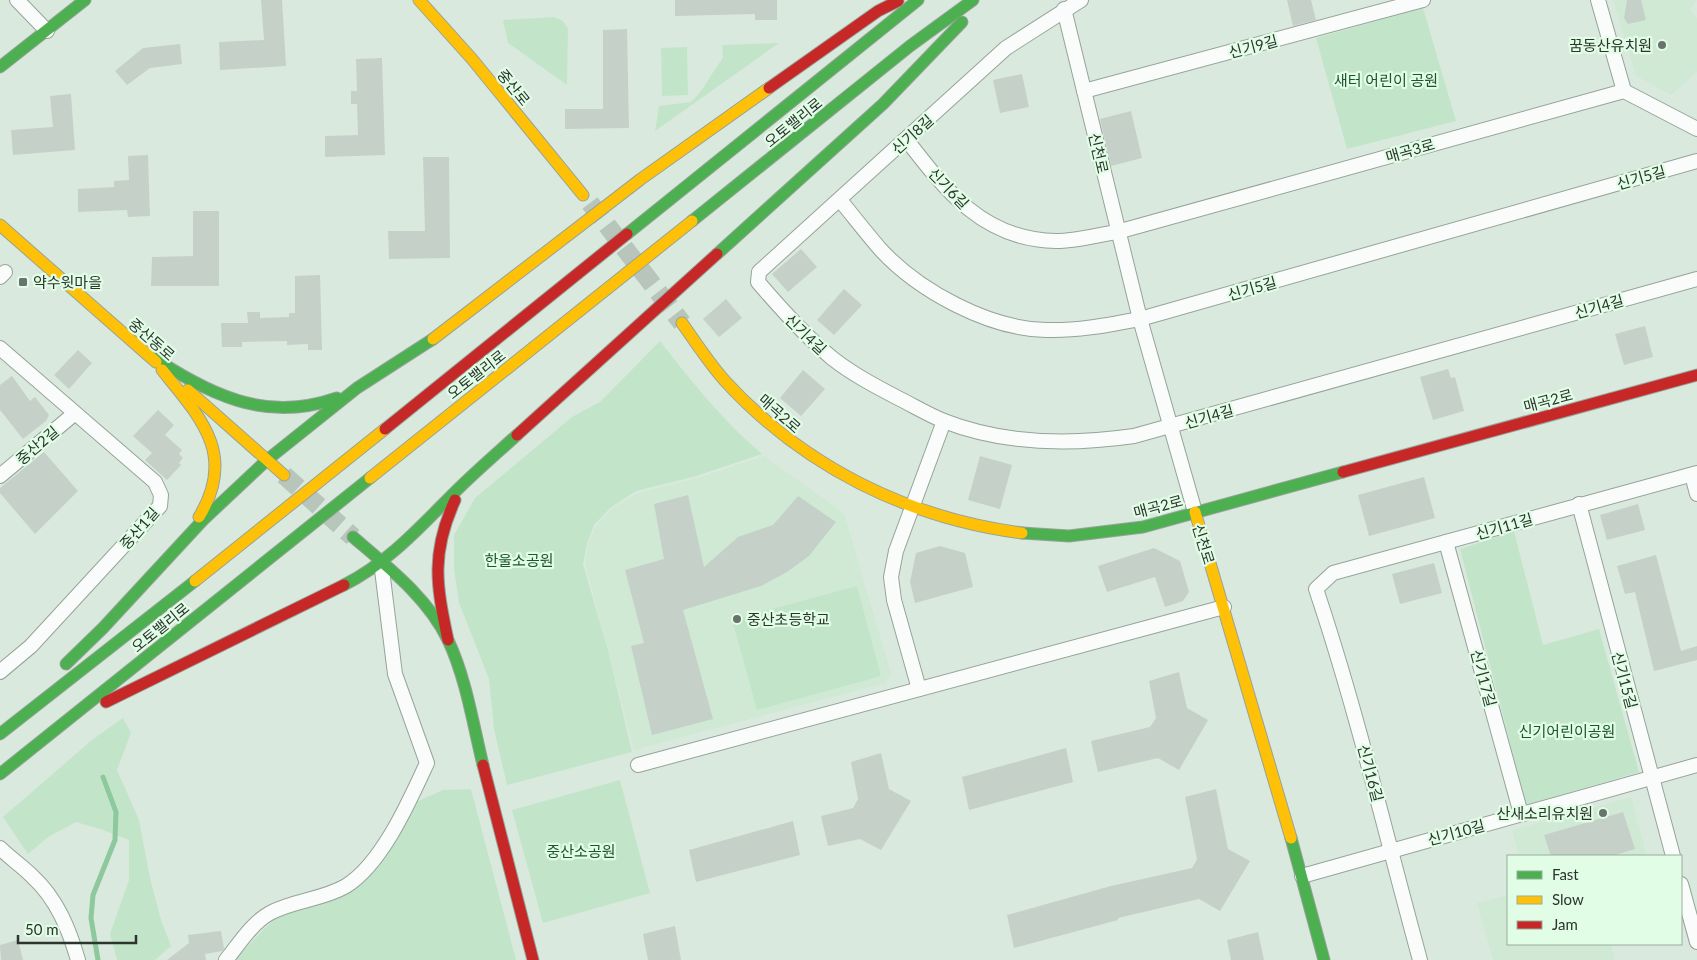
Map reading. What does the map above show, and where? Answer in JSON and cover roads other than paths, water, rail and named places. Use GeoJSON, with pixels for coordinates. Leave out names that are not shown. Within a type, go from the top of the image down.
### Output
{"type":"FeatureCollection","features":[{"type":"Feature","properties":{"kind":"main road"},"geometry":{"type":"LineString","coordinates":[[0,68],[84,0]]}},
{"type":"Feature","properties":{"kind":"main road","name":"중산로"},"geometry":{"type":"LineString","coordinates":[[419,0],[472,59],[583,195]]}},
{"type":"Feature","properties":{"kind":"main road"},"geometry":{"type":"LineString","coordinates":[[0,727],[104,628],[191,533],[267,460],[357,388],[426,344],[700,136],[878,11],[900,0]]}},
{"type":"Feature","properties":{"kind":"main road","name":"오토밸리로"},"geometry":{"type":"LineString","coordinates":[[0,734],[294,503],[918,0]]}},
{"type":"Feature","properties":{"kind":"main road","name":"오토밸리로"},"geometry":{"type":"LineString","coordinates":[[0,774],[910,46],[973,0]]}},
{"type":"Feature","properties":{"kind":"main road"},"geometry":{"type":"LineString","coordinates":[[63,723],[366,574],[402,545],[471,476],[883,104],[981,0]]}},
{"type":"Feature","properties":{"kind":"main road","name":"중산동로"},"geometry":{"type":"LineString","coordinates":[[0,225],[284,475]]}},
{"type":"Feature","properties":{"kind":"main road","name":"매곡2로"},"geometry":{"type":"LineString","coordinates":[[682,323],[724,380],[781,435],[818,462],[862,488],[913,509],[990,528],[1046,536],[1097,534],[1143,527],[1697,375]]}},
{"type":"Feature","properties":{"kind":"main road"},"geometry":{"type":"LineString","coordinates":[[146,353],[180,376],[214,392],[252,404],[282,409],[315,406],[357,388]]}},
{"type":"Feature","properties":{"kind":"main road"},"geometry":{"type":"LineString","coordinates":[[156,362],[199,418],[217,459],[212,494],[191,533]]}},
{"type":"Feature","properties":{"kind":"main road"},"geometry":{"type":"LineString","coordinates":[[471,476],[448,514],[441,531],[436,584],[448,640],[461,677],[533,960]]}},
{"type":"Feature","properties":{"kind":"main road","name":"신천로"},"geometry":{"type":"LineString","coordinates":[[1195,512],[1302,876],[1324,960]]}},
{"type":"Feature","properties":{"kind":"main road"},"geometry":{"type":"LineString","coordinates":[[354,537],[432,614],[448,640]]}},
{"type":"Feature","properties":{"kind":"street"},"geometry":{"type":"LineString","coordinates":[[17,0],[46,30]]}},
{"type":"Feature","properties":{"kind":"street","name":"신기8길"},"geometry":{"type":"LineString","coordinates":[[758,282],[759,272],[1006,48],[1064,9],[1081,0]]}},
{"type":"Feature","properties":{"kind":"street","name":"신기9길"},"geometry":{"type":"LineString","coordinates":[[1084,91],[1423,0]]}},
{"type":"Feature","properties":{"kind":"street"},"geometry":{"type":"LineString","coordinates":[[1598,0],[1624,91],[1697,129]]}},
{"type":"Feature","properties":{"kind":"street","name":"신천로"},"geometry":{"type":"LineString","coordinates":[[1064,9],[1117,232],[1169,427],[1195,512]]}},
{"type":"Feature","properties":{"kind":"street","name":"매곡3로"},"geometry":{"type":"LineString","coordinates":[[1117,232],[1624,91]]}},
{"type":"Feature","properties":{"kind":"street","name":"신기6길"},"geometry":{"type":"LineString","coordinates":[[906,139],[940,183],[959,203],[978,217],[1005,230],[1031,238],[1056,240],[1117,232]]}},
{"type":"Feature","properties":{"kind":"street","name":"신기5길"},"geometry":{"type":"LineString","coordinates":[[840,200],[889,257],[916,279],[946,299],[978,315],[1003,323],[1044,330],[1090,329],[1140,319],[1697,161]]}},
{"type":"Feature","properties":{"kind":"street","name":"신기4길"},"geometry":{"type":"LineString","coordinates":[[758,282],[793,323],[832,359],[877,387],[944,421],[1001,437],[1049,442],[1093,442],[1134,436],[1169,427],[1697,279]]}},
{"type":"Feature","properties":{"kind":"street","name":"중산1길"},"geometry":{"type":"LineString","coordinates":[[0,348],[74,414],[155,482],[161,495],[160,506],[31,646],[0,672]]}},
{"type":"Feature","properties":{"kind":"street","name":"중산2길"},"geometry":{"type":"LineString","coordinates":[[0,476],[74,414]]}},
{"type":"Feature","properties":{"kind":"street"},"geometry":{"type":"LineString","coordinates":[[919,689],[894,600],[891,577],[896,552],[944,421]]}},
{"type":"Feature","properties":{"kind":"street"},"geometry":{"type":"LineString","coordinates":[[1694,474],[1697,494]]}},
{"type":"Feature","properties":{"kind":"street","name":"신기11길"},"geometry":{"type":"LineString","coordinates":[[1316,589],[1332,573],[1694,474]]}},
{"type":"Feature","properties":{"kind":"street","name":"신기15길"},"geometry":{"type":"LineString","coordinates":[[1579,504],[1673,855]]}},
{"type":"Feature","properties":{"kind":"street","name":"신기17길"},"geometry":{"type":"LineString","coordinates":[[1446,542],[1521,814]]}},
{"type":"Feature","properties":{"kind":"street"},"geometry":{"type":"LineString","coordinates":[[226,960],[254,927],[270,913],[323,897],[347,885],[366,870],[402,817],[427,763],[394,674],[381,562]]}},
{"type":"Feature","properties":{"kind":"street","name":"신기16길"},"geometry":{"type":"LineString","coordinates":[[1316,589],[1353,706],[1420,960]]}},
{"type":"Feature","properties":{"kind":"street"},"geometry":{"type":"LineString","coordinates":[[638,764],[1224,607]]}},
{"type":"Feature","properties":{"kind":"street","name":"신기10길"},"geometry":{"type":"LineString","coordinates":[[1302,876],[1697,765]]}},
{"type":"Feature","properties":{"kind":"street"},"geometry":{"type":"LineString","coordinates":[[0,848],[34,877],[46,892],[66,922],[78,960]]}},
{"type":"Feature","properties":{"kind":"street"},"geometry":{"type":"LineString","coordinates":[[1682,888],[1697,942]]}},
{"type":"Feature","properties":{"kind":"waterway"},"geometry":{"type":"LineString","coordinates":[[98,960],[91,918],[93,895],[115,840],[116,812],[103,777]]}},
{"type":"Feature","properties":{"kind":"tunnel"},"geometry":{"type":"LineString","coordinates":[[590,203],[682,323]]}},
{"type":"Feature","properties":{"kind":"tunnel"},"geometry":{"type":"LineString","coordinates":[[284,475],[353,537]]}},
{"type":"Feature","properties":{"kind":"place","name":"꿈동산유치원"},"geometry":{"type":"Point","coordinates":[1662,45]}},
{"type":"Feature","properties":{"kind":"place","name":"약수윗마을"},"geometry":{"type":"Point","coordinates":[23,282]}},
{"type":"Feature","properties":{"kind":"place","name":"중산초등학교"},"geometry":{"type":"Point","coordinates":[737,619]}},
{"type":"Feature","properties":{"kind":"place","name":"산새소리유치원"},"geometry":{"type":"Point","coordinates":[1603,813]}},
{"type":"Feature","properties":{"kind":"park label","name":"새터 어린이 공원"},"geometry":{"type":"Point","coordinates":[1386,80]}},
{"type":"Feature","properties":{"kind":"park label","name":"한울소공원"},"geometry":{"type":"Point","coordinates":[519,560]}},
{"type":"Feature","properties":{"kind":"park label","name":"신기어린이공원"},"geometry":{"type":"Point","coordinates":[1567,731]}},
{"type":"Feature","properties":{"kind":"park label","name":"중산소공원"},"geometry":{"type":"Point","coordinates":[581,851]}}]}
